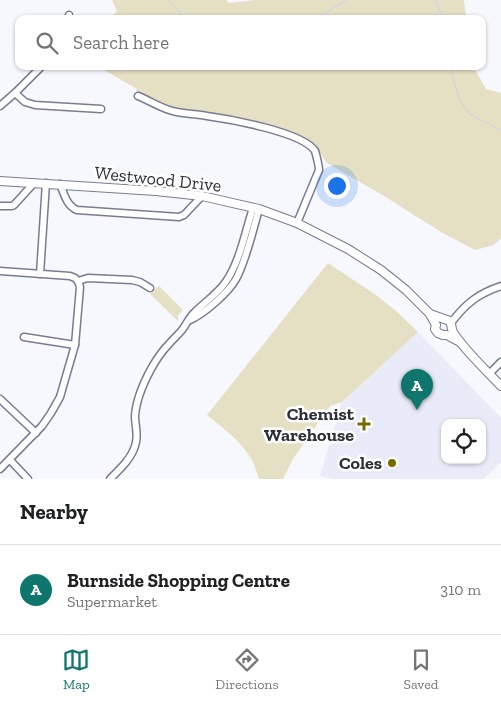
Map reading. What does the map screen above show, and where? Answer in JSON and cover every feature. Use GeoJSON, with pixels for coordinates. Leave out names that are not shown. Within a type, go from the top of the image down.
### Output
{"type":"FeatureCollection","features":[{"type":"Feature","properties":{"kind":"street"},"geometry":{"type":"LineString","coordinates":[[0,106],[38,70]]}},
{"type":"Feature","properties":{"kind":"street"},"geometry":{"type":"LineString","coordinates":[[15,93],[25,102],[35,105],[100,109]]}},
{"type":"Feature","properties":{"kind":"street"},"geometry":{"type":"LineString","coordinates":[[138,96],[176,112],[265,128],[301,141],[313,149],[320,167],[297,222]]}},
{"type":"Feature","properties":{"kind":"street","name":"Westwood Drive"},"geometry":{"type":"LineString","coordinates":[[0,181],[156,191],[202,196],[256,208],[297,222],[348,248],[381,270],[406,290],[430,314],[446,325],[501,386]]}},
{"type":"Feature","properties":{"kind":"street"},"geometry":{"type":"LineString","coordinates":[[0,206],[14,205],[34,183]]}},
{"type":"Feature","properties":{"kind":"street"},"geometry":{"type":"LineString","coordinates":[[40,274],[46,183]]}},
{"type":"Feature","properties":{"kind":"street"},"geometry":{"type":"LineString","coordinates":[[60,184],[69,204],[77,210],[179,217],[183,216],[202,196]]}},
{"type":"Feature","properties":{"kind":"street"},"geometry":{"type":"LineString","coordinates":[[110,479],[132,455],[136,445],[135,415],[140,395],[151,369],[167,346],[182,330],[186,321],[199,316],[235,280],[242,262],[256,208]]}},
{"type":"Feature","properties":{"kind":"street"},"geometry":{"type":"LineString","coordinates":[[0,271],[71,276],[78,281],[80,287],[75,344],[60,397],[36,433],[0,469]]}},
{"type":"Feature","properties":{"kind":"street"},"geometry":{"type":"LineString","coordinates":[[78,281],[88,278],[132,280],[150,288]]}},
{"type":"Feature","properties":{"kind":"street"},"geometry":{"type":"LineString","coordinates":[[446,325],[474,298],[486,291],[501,286]]}},
{"type":"Feature","properties":{"kind":"street"},"geometry":{"type":"LineString","coordinates":[[24,337],[75,344]]}},
{"type":"Feature","properties":{"kind":"street"},"geometry":{"type":"LineString","coordinates":[[490,374],[501,362]]}},
{"type":"Feature","properties":{"kind":"street"},"geometry":{"type":"LineString","coordinates":[[0,399],[36,433]]}},
{"type":"Feature","properties":{"kind":"street"},"geometry":{"type":"LineString","coordinates":[[10,460],[28,479]]}},
{"type":"Feature","properties":{"kind":"shaded area"},"geometry":{"type":"Polygon","coordinates":[[[112,0],[226,0],[229,3],[255,0],[464,0],[466,15],[114,15],[117,11],[112,0]]]}},
{"type":"Feature","properties":{"kind":"shaded area"},"geometry":{"type":"Polygon","coordinates":[[[104,70],[475,70],[486,89],[501,93],[501,238],[494,245],[475,250],[441,232],[327,163],[317,149],[304,138],[278,129],[213,113],[173,109],[136,92],[137,89],[104,70]]]}},
{"type":"Feature","properties":{"kind":"shaded area"},"geometry":{"type":"Polygon","coordinates":[[[328,263],[376,295],[418,332],[342,402],[330,406],[293,459],[283,479],[259,479],[252,460],[243,447],[207,415],[328,263]]]}},
{"type":"Feature","properties":{"kind":"shaded area"},"geometry":{"type":"Polygon","coordinates":[[[159,286],[183,310],[178,315],[178,321],[150,294],[159,286]]]}},
{"type":"Feature","properties":{"kind":"shaded area"},"geometry":{"type":"Polygon","coordinates":[[[418,332],[501,418],[501,462],[484,479],[332,479],[320,476],[342,402],[418,332]]]}},
{"type":"Feature","properties":{"kind":"waterway"},"geometry":{"type":"LineString","coordinates":[[169,0],[182,15]]}},
{"type":"Feature","properties":{"kind":"waterway"},"geometry":{"type":"LineString","coordinates":[[322,15],[346,0]]}},
{"type":"Feature","properties":{"kind":"waterway"},"geometry":{"type":"LineString","coordinates":[[436,0],[442,15]]}},
{"type":"Feature","properties":{"kind":"waterway"},"geometry":{"type":"LineString","coordinates":[[451,70],[459,99],[469,114],[501,130]]}},
{"type":"Feature","properties":{"kind":"place","name":"Burnside Shopping Centre"},"geometry":{"type":"Point","coordinates":[417,410]}},
{"type":"Feature","properties":{"kind":"place","name":"Chemist Warehouse"},"geometry":{"type":"Point","coordinates":[364,424]}},
{"type":"Feature","properties":{"kind":"place","name":"Coles"},"geometry":{"type":"Point","coordinates":[392,463]}}]}
